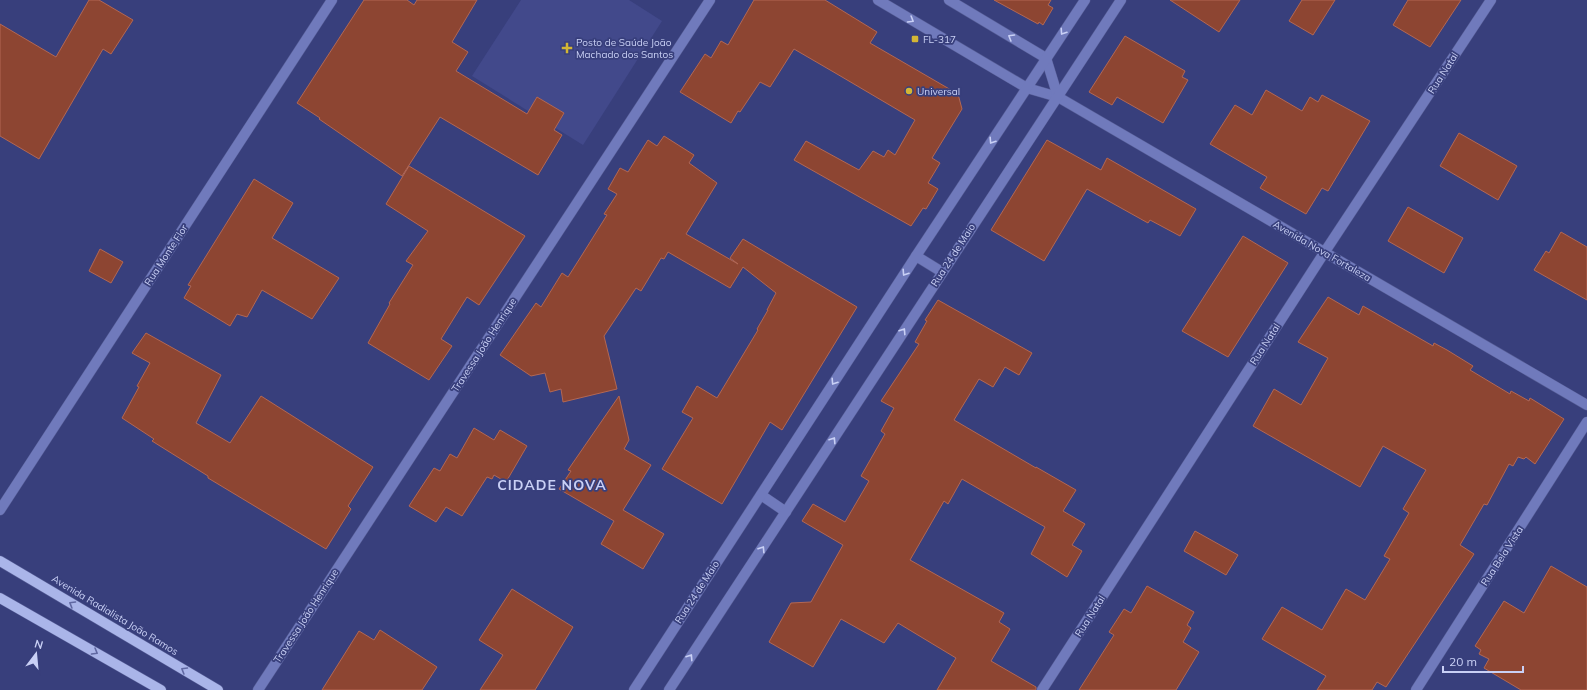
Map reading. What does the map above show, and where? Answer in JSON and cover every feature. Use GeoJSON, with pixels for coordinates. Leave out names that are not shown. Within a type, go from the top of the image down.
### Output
{"type":"FeatureCollection","features":[{"type":"Feature","properties":{"kind":"main road","name":"Avenida Radialista João Ramos"},"geometry":{"type":"LineString","coordinates":[[0,561],[218,690]]}},
{"type":"Feature","properties":{"kind":"main road"},"geometry":{"type":"LineString","coordinates":[[0,598],[161,690]]}},
{"type":"Feature","properties":{"kind":"street","name":"Rua Monte Flor"},"geometry":{"type":"LineString","coordinates":[[0,510],[332,0]]}},
{"type":"Feature","properties":{"kind":"street","name":"Travessa João Henrique"},"geometry":{"type":"LineString","coordinates":[[258,690],[710,0]]}},
{"type":"Feature","properties":{"kind":"street","name":"Avenida Nova Fortaleza"},"geometry":{"type":"LineString","coordinates":[[878,0],[1027,88],[1058,97],[1587,405]]}},
{"type":"Feature","properties":{"kind":"street"},"geometry":{"type":"LineString","coordinates":[[949,0],[1046,58],[1058,97]]}},
{"type":"Feature","properties":{"kind":"street","name":"Rua 24 de Maio"},"geometry":{"type":"LineString","coordinates":[[634,690],[916,256],[1085,0]]}},
{"type":"Feature","properties":{"kind":"street","name":"Rua 24 de Maio"},"geometry":{"type":"LineString","coordinates":[[669,690],[1121,0]]}},
{"type":"Feature","properties":{"kind":"street","name":"Rua Natal"},"geometry":{"type":"LineString","coordinates":[[1042,690],[1324,253],[1491,0]]}},
{"type":"Feature","properties":{"kind":"street"},"geometry":{"type":"LineString","coordinates":[[916,256],[942,272]]}},
{"type":"Feature","properties":{"kind":"street","name":"Rua Bela Vista"},"geometry":{"type":"LineString","coordinates":[[1416,690],[1587,422]]}},
{"type":"Feature","properties":{"kind":"street"},"geometry":{"type":"LineString","coordinates":[[761,495],[786,512]]}},
{"type":"Feature","properties":{"kind":"shaded area","name":"Posto de Saúde João Machado dos Santos"},"geometry":{"type":"Polygon","coordinates":[[[521,0],[629,0],[662,21],[583,145],[472,76],[521,0]]]}},
{"type":"Feature","properties":{"kind":"building"},"geometry":{"type":"Polygon","coordinates":[[[89,0],[99,0],[133,20],[111,54],[103,49],[39,159],[0,136],[0,24],[56,57],[89,0]]]}},
{"type":"Feature","properties":{"kind":"building"},"geometry":{"type":"Polygon","coordinates":[[[364,0],[407,0],[414,5],[417,0],[477,0],[452,42],[468,52],[456,71],[527,114],[537,97],[564,113],[554,130],[562,135],[538,175],[440,117],[402,176],[297,103],[364,0]]]}},
{"type":"Feature","properties":{"kind":"building"},"geometry":{"type":"Polygon","coordinates":[[[754,0],[825,0],[877,32],[870,43],[958,94],[962,109],[932,158],[940,163],[928,183],[938,189],[926,209],[923,208],[911,226],[794,160],[806,141],[859,170],[873,151],[884,157],[888,150],[895,155],[915,120],[794,49],[770,87],[760,82],[740,112],[738,111],[731,123],[680,92],[705,54],[711,58],[721,41],[728,45],[754,0]]]}},
{"type":"Feature","properties":{"kind":"building"},"geometry":{"type":"Polygon","coordinates":[[[994,0],[1051,0],[1048,5],[1053,8],[1043,25],[1039,22],[1038,24],[994,0]]]}},
{"type":"Feature","properties":{"kind":"building"},"geometry":{"type":"Polygon","coordinates":[[[1170,0],[1240,0],[1219,32],[1170,0]]]}},
{"type":"Feature","properties":{"kind":"building"},"geometry":{"type":"Polygon","coordinates":[[[1302,0],[1335,0],[1313,35],[1289,21],[1302,0]]]}},
{"type":"Feature","properties":{"kind":"building"},"geometry":{"type":"Polygon","coordinates":[[[1408,0],[1461,0],[1430,47],[1393,25],[1408,0]]]}},
{"type":"Feature","properties":{"kind":"building"},"geometry":{"type":"Polygon","coordinates":[[[1125,36],[1185,71],[1182,77],[1188,80],[1163,123],[1117,97],[1112,105],[1089,92],[1125,36]]]}},
{"type":"Feature","properties":{"kind":"building"},"geometry":{"type":"Polygon","coordinates":[[[1266,90],[1302,111],[1310,97],[1318,102],[1322,95],[1370,121],[1328,191],[1322,188],[1306,214],[1260,188],[1267,177],[1210,144],[1235,105],[1252,115],[1266,90]]]}},
{"type":"Feature","properties":{"kind":"building"},"geometry":{"type":"Polygon","coordinates":[[[1459,133],[1517,166],[1498,200],[1440,166],[1459,133]]]}},
{"type":"Feature","properties":{"kind":"building"},"geometry":{"type":"Polygon","coordinates":[[[664,136],[694,155],[689,163],[717,183],[686,234],[738,264],[730,258],[743,239],[857,307],[782,430],[770,422],[722,504],[662,469],[693,418],[682,412],[697,386],[717,398],[758,330],[757,329],[776,293],[743,267],[730,288],[668,252],[664,259],[661,258],[641,291],[636,288],[604,336],[617,389],[563,402],[561,389],[550,392],[545,373],[531,376],[500,355],[536,303],[541,307],[562,273],[568,277],[607,215],[604,214],[617,194],[608,189],[620,168],[628,172],[648,140],[657,146],[664,136]]]}},
{"type":"Feature","properties":{"kind":"building"},"geometry":{"type":"Polygon","coordinates":[[[1047,140],[1101,170],[1107,158],[1196,209],[1180,236],[1150,220],[1148,223],[1087,189],[1044,261],[991,230],[1047,140]]]}},
{"type":"Feature","properties":{"kind":"building"},"geometry":{"type":"Polygon","coordinates":[[[409,166],[525,236],[479,305],[467,297],[441,339],[452,346],[429,380],[368,343],[390,304],[389,303],[413,265],[406,261],[428,231],[386,204],[409,166]]]}},
{"type":"Feature","properties":{"kind":"building"},"geometry":{"type":"Polygon","coordinates":[[[254,179],[293,203],[272,238],[339,278],[312,319],[262,290],[247,317],[237,314],[230,326],[184,298],[191,286],[188,285],[254,179]]]}},
{"type":"Feature","properties":{"kind":"building"},"geometry":{"type":"Polygon","coordinates":[[[1408,207],[1463,238],[1444,273],[1388,241],[1408,207]]]}},
{"type":"Feature","properties":{"kind":"building"},"geometry":{"type":"Polygon","coordinates":[[[1561,232],[1587,247],[1587,300],[1534,270],[1546,251],[1549,253],[1561,232]]]}},
{"type":"Feature","properties":{"kind":"building"},"geometry":{"type":"Polygon","coordinates":[[[1243,236],[1288,263],[1228,357],[1182,331],[1243,236]]]}},
{"type":"Feature","properties":{"kind":"building"},"geometry":{"type":"Polygon","coordinates":[[[100,249],[123,262],[111,283],[89,271],[100,249]]]}},
{"type":"Feature","properties":{"kind":"building"},"geometry":{"type":"Polygon","coordinates":[[[1328,297],[1359,315],[1363,306],[1433,346],[1434,343],[1447,350],[1473,366],[1470,370],[1510,394],[1511,391],[1529,401],[1530,398],[1564,419],[1535,464],[1526,457],[1524,459],[1518,457],[1513,466],[1509,464],[1487,505],[1484,504],[1460,545],[1474,554],[1386,687],[1377,682],[1372,690],[1317,690],[1326,676],[1262,639],[1282,607],[1322,630],[1346,589],[1365,600],[1390,559],[1384,556],[1409,513],[1403,509],[1426,470],[1383,446],[1360,487],[1253,426],[1274,389],[1301,405],[1328,358],[1298,342],[1328,297]]]}},
{"type":"Feature","properties":{"kind":"building"},"geometry":{"type":"Polygon","coordinates":[[[938,300],[1032,353],[1019,375],[1005,367],[993,387],[979,379],[954,420],[1076,490],[1063,511],[1085,524],[1072,545],[1082,551],[1067,577],[1031,554],[1045,527],[962,479],[948,504],[944,501],[910,560],[1004,613],[999,622],[1010,629],[991,661],[1036,687],[1036,690],[937,690],[956,658],[898,623],[884,643],[841,619],[813,667],[769,642],[791,603],[811,602],[843,545],[802,521],[813,504],[845,522],[869,481],[861,476],[885,434],[881,431],[894,408],[881,401],[919,344],[915,342],[927,321],[925,320],[938,300]]]}},
{"type":"Feature","properties":{"kind":"building"},"geometry":{"type":"Polygon","coordinates":[[[146,333],[221,375],[196,423],[230,443],[261,396],[373,467],[348,506],[351,509],[326,549],[208,478],[208,476],[152,441],[154,439],[122,418],[150,363],[132,353],[146,333]]]}},
{"type":"Feature","properties":{"kind":"building"},"geometry":{"type":"Polygon","coordinates":[[[619,396],[629,440],[624,449],[651,465],[623,510],[664,534],[643,569],[601,544],[614,521],[559,489],[571,471],[568,470],[619,396]]]}},
{"type":"Feature","properties":{"kind":"building"},"geometry":{"type":"Polygon","coordinates":[[[474,428],[494,440],[500,430],[527,446],[506,482],[494,475],[492,479],[487,477],[462,516],[446,507],[436,522],[409,506],[434,468],[440,471],[450,454],[457,458],[474,428]]]}},
{"type":"Feature","properties":{"kind":"building"},"geometry":{"type":"Polygon","coordinates":[[[1195,531],[1238,555],[1226,575],[1184,551],[1195,531]]]}},
{"type":"Feature","properties":{"kind":"building"},"geometry":{"type":"Polygon","coordinates":[[[1551,566],[1587,587],[1587,690],[1521,690],[1484,668],[1489,659],[1479,654],[1481,650],[1475,646],[1504,601],[1524,613],[1551,566]]]}},
{"type":"Feature","properties":{"kind":"building"},"geometry":{"type":"Polygon","coordinates":[[[1147,586],[1194,612],[1187,625],[1191,628],[1183,642],[1199,652],[1176,690],[1079,690],[1114,635],[1109,632],[1124,609],[1131,613],[1147,586]]]}},
{"type":"Feature","properties":{"kind":"building"},"geometry":{"type":"Polygon","coordinates":[[[512,589],[573,627],[535,690],[480,690],[503,655],[479,640],[512,589]]]}},
{"type":"Feature","properties":{"kind":"building"},"geometry":{"type":"Polygon","coordinates":[[[380,630],[437,667],[422,690],[322,690],[359,631],[374,640],[380,630]]]}},
{"type":"Feature","properties":{"kind":"place","name":"FL-317"},"geometry":{"type":"Point","coordinates":[915,39]}},
{"type":"Feature","properties":{"kind":"place","name":"Posto de Saúde João Machado dos Santos"},"geometry":{"type":"Point","coordinates":[567,48]}},
{"type":"Feature","properties":{"kind":"place","name":"Universal"},"geometry":{"type":"Point","coordinates":[909,91]}},
{"type":"Feature","properties":{"kind":"district","name":"CIDADE NOVA"},"geometry":{"type":"Point","coordinates":[552,485]}}]}
